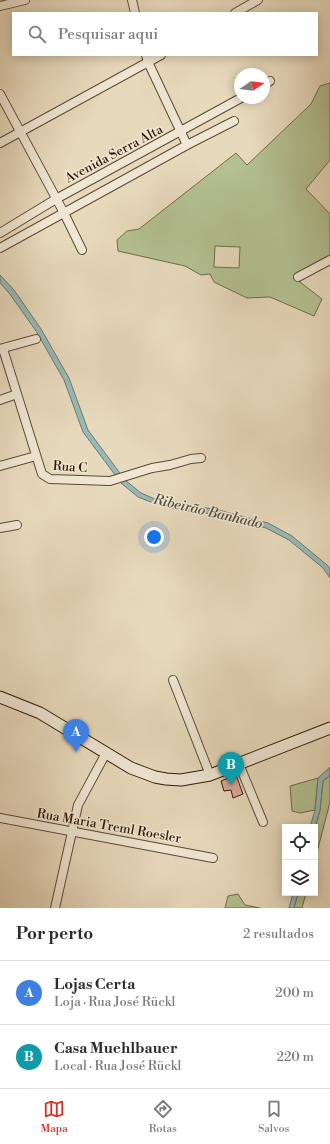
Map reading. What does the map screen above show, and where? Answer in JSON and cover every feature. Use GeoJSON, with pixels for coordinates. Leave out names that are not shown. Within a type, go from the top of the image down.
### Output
{"type":"FeatureCollection","features":[{"type":"Feature","properties":{"kind":"main road"},"geometry":{"type":"LineString","coordinates":[[0,697],[40,713],[132,768],[156,777],[180,780],[210,775],[330,728]]}},
{"type":"Feature","properties":{"kind":"street"},"geometry":{"type":"LineString","coordinates":[[1,0],[0,5],[25,0]]}},
{"type":"Feature","properties":{"kind":"street"},"geometry":{"type":"LineString","coordinates":[[132,0],[135,12]]}},
{"type":"Feature","properties":{"kind":"street"},"geometry":{"type":"LineString","coordinates":[[238,12],[258,0]]}},
{"type":"Feature","properties":{"kind":"street"},"geometry":{"type":"LineString","coordinates":[[0,143],[147,59],[158,56]]}},
{"type":"Feature","properties":{"kind":"street"},"geometry":{"type":"LineString","coordinates":[[147,59],[188,145]]}},
{"type":"Feature","properties":{"kind":"street"},"geometry":{"type":"LineString","coordinates":[[0,94],[64,213],[82,250]]}},
{"type":"Feature","properties":{"kind":"street","name":"Avenida Serra Alta"},"geometry":{"type":"LineString","coordinates":[[0,233],[56,199],[234,102]]}},
{"type":"Feature","properties":{"kind":"street","name":"Avenida Serra Alta"},"geometry":{"type":"LineString","coordinates":[[0,248],[234,121]]}},
{"type":"Feature","properties":{"kind":"street"},"geometry":{"type":"LineString","coordinates":[[298,276],[330,260]]}},
{"type":"Feature","properties":{"kind":"street"},"geometry":{"type":"LineString","coordinates":[[1,349],[36,339]]}},
{"type":"Feature","properties":{"kind":"street","name":"Rua C"},"geometry":{"type":"LineString","coordinates":[[1,349],[42,474],[50,479],[116,480],[152,468],[201,458]]}},
{"type":"Feature","properties":{"kind":"street"},"geometry":{"type":"LineString","coordinates":[[0,400],[17,394]]}},
{"type":"Feature","properties":{"kind":"street"},"geometry":{"type":"LineString","coordinates":[[0,466],[36,456]]}},
{"type":"Feature","properties":{"kind":"street"},"geometry":{"type":"LineString","coordinates":[[0,528],[17,525]]}},
{"type":"Feature","properties":{"kind":"street"},"geometry":{"type":"LineString","coordinates":[[173,680],[210,775]]}},
{"type":"Feature","properties":{"kind":"street"},"geometry":{"type":"LineString","coordinates":[[55,908],[78,805],[106,753]]}},
{"type":"Feature","properties":{"kind":"street"},"geometry":{"type":"LineString","coordinates":[[239,764],[263,822]]}},
{"type":"Feature","properties":{"kind":"street","name":"Rua Maria Treml Roesler"},"geometry":{"type":"LineString","coordinates":[[0,818],[213,858]]}},
{"type":"Feature","properties":{"kind":"green space"},"geometry":{"type":"Polygon","coordinates":[[[330,83],[330,160],[306,189],[330,214],[330,255],[302,270],[300,282],[322,299],[314,316],[270,297],[247,298],[214,282],[210,274],[201,275],[185,266],[118,251],[117,240],[127,231],[139,229],[236,153],[247,165],[311,104],[320,86],[330,83]],[[215,246],[214,267],[239,268],[240,247],[215,246]]]}},
{"type":"Feature","properties":{"kind":"green space"},"geometry":{"type":"Polygon","coordinates":[[[330,775],[330,802],[318,848],[318,824],[316,824],[320,810],[323,781],[330,775]]]}},
{"type":"Feature","properties":{"kind":"green space"},"geometry":{"type":"Polygon","coordinates":[[[318,778],[315,810],[300,813],[292,811],[290,786],[318,778]]]}},
{"type":"Feature","properties":{"kind":"green space"},"geometry":{"type":"Polygon","coordinates":[[[238,894],[245,905],[260,908],[225,908],[228,896],[238,894]]]}},
{"type":"Feature","properties":{"kind":"green space"},"geometry":{"type":"Polygon","coordinates":[[[297,896],[305,896],[302,908],[294,908],[297,896]]]}},
{"type":"Feature","properties":{"kind":"water","name":"Ribeirão Banhado"},"geometry":{"type":"Polygon","coordinates":[[[0,275],[14,290],[41,329],[69,378],[88,430],[125,480],[141,493],[157,500],[214,509],[268,523],[292,536],[327,565],[330,569],[330,578],[323,568],[289,540],[266,528],[213,514],[180,510],[156,504],[138,497],[121,483],[83,432],[64,380],[36,331],[0,283],[0,275]]]}},
{"type":"Feature","properties":{"kind":"water"},"geometry":{"type":"Polygon","coordinates":[[[330,767],[330,775],[323,781],[320,810],[316,824],[311,824],[315,810],[318,778],[330,767]]]}},
{"type":"Feature","properties":{"kind":"water"},"geometry":{"type":"Polygon","coordinates":[[[292,896],[297,896],[294,908],[289,908],[292,896]]]}},
{"type":"Feature","properties":{"kind":"building"},"geometry":{"type":"Polygon","coordinates":[[[236,775],[243,794],[233,798],[231,790],[224,791],[221,781],[236,775]]]}},
{"type":"Feature","properties":{"kind":"place","name":"Lojas Certa"},"geometry":{"type":"Point","coordinates":[76,752]}},
{"type":"Feature","properties":{"kind":"place","name":"Casa Muehlbauer"},"geometry":{"type":"Point","coordinates":[231,785]}}]}
